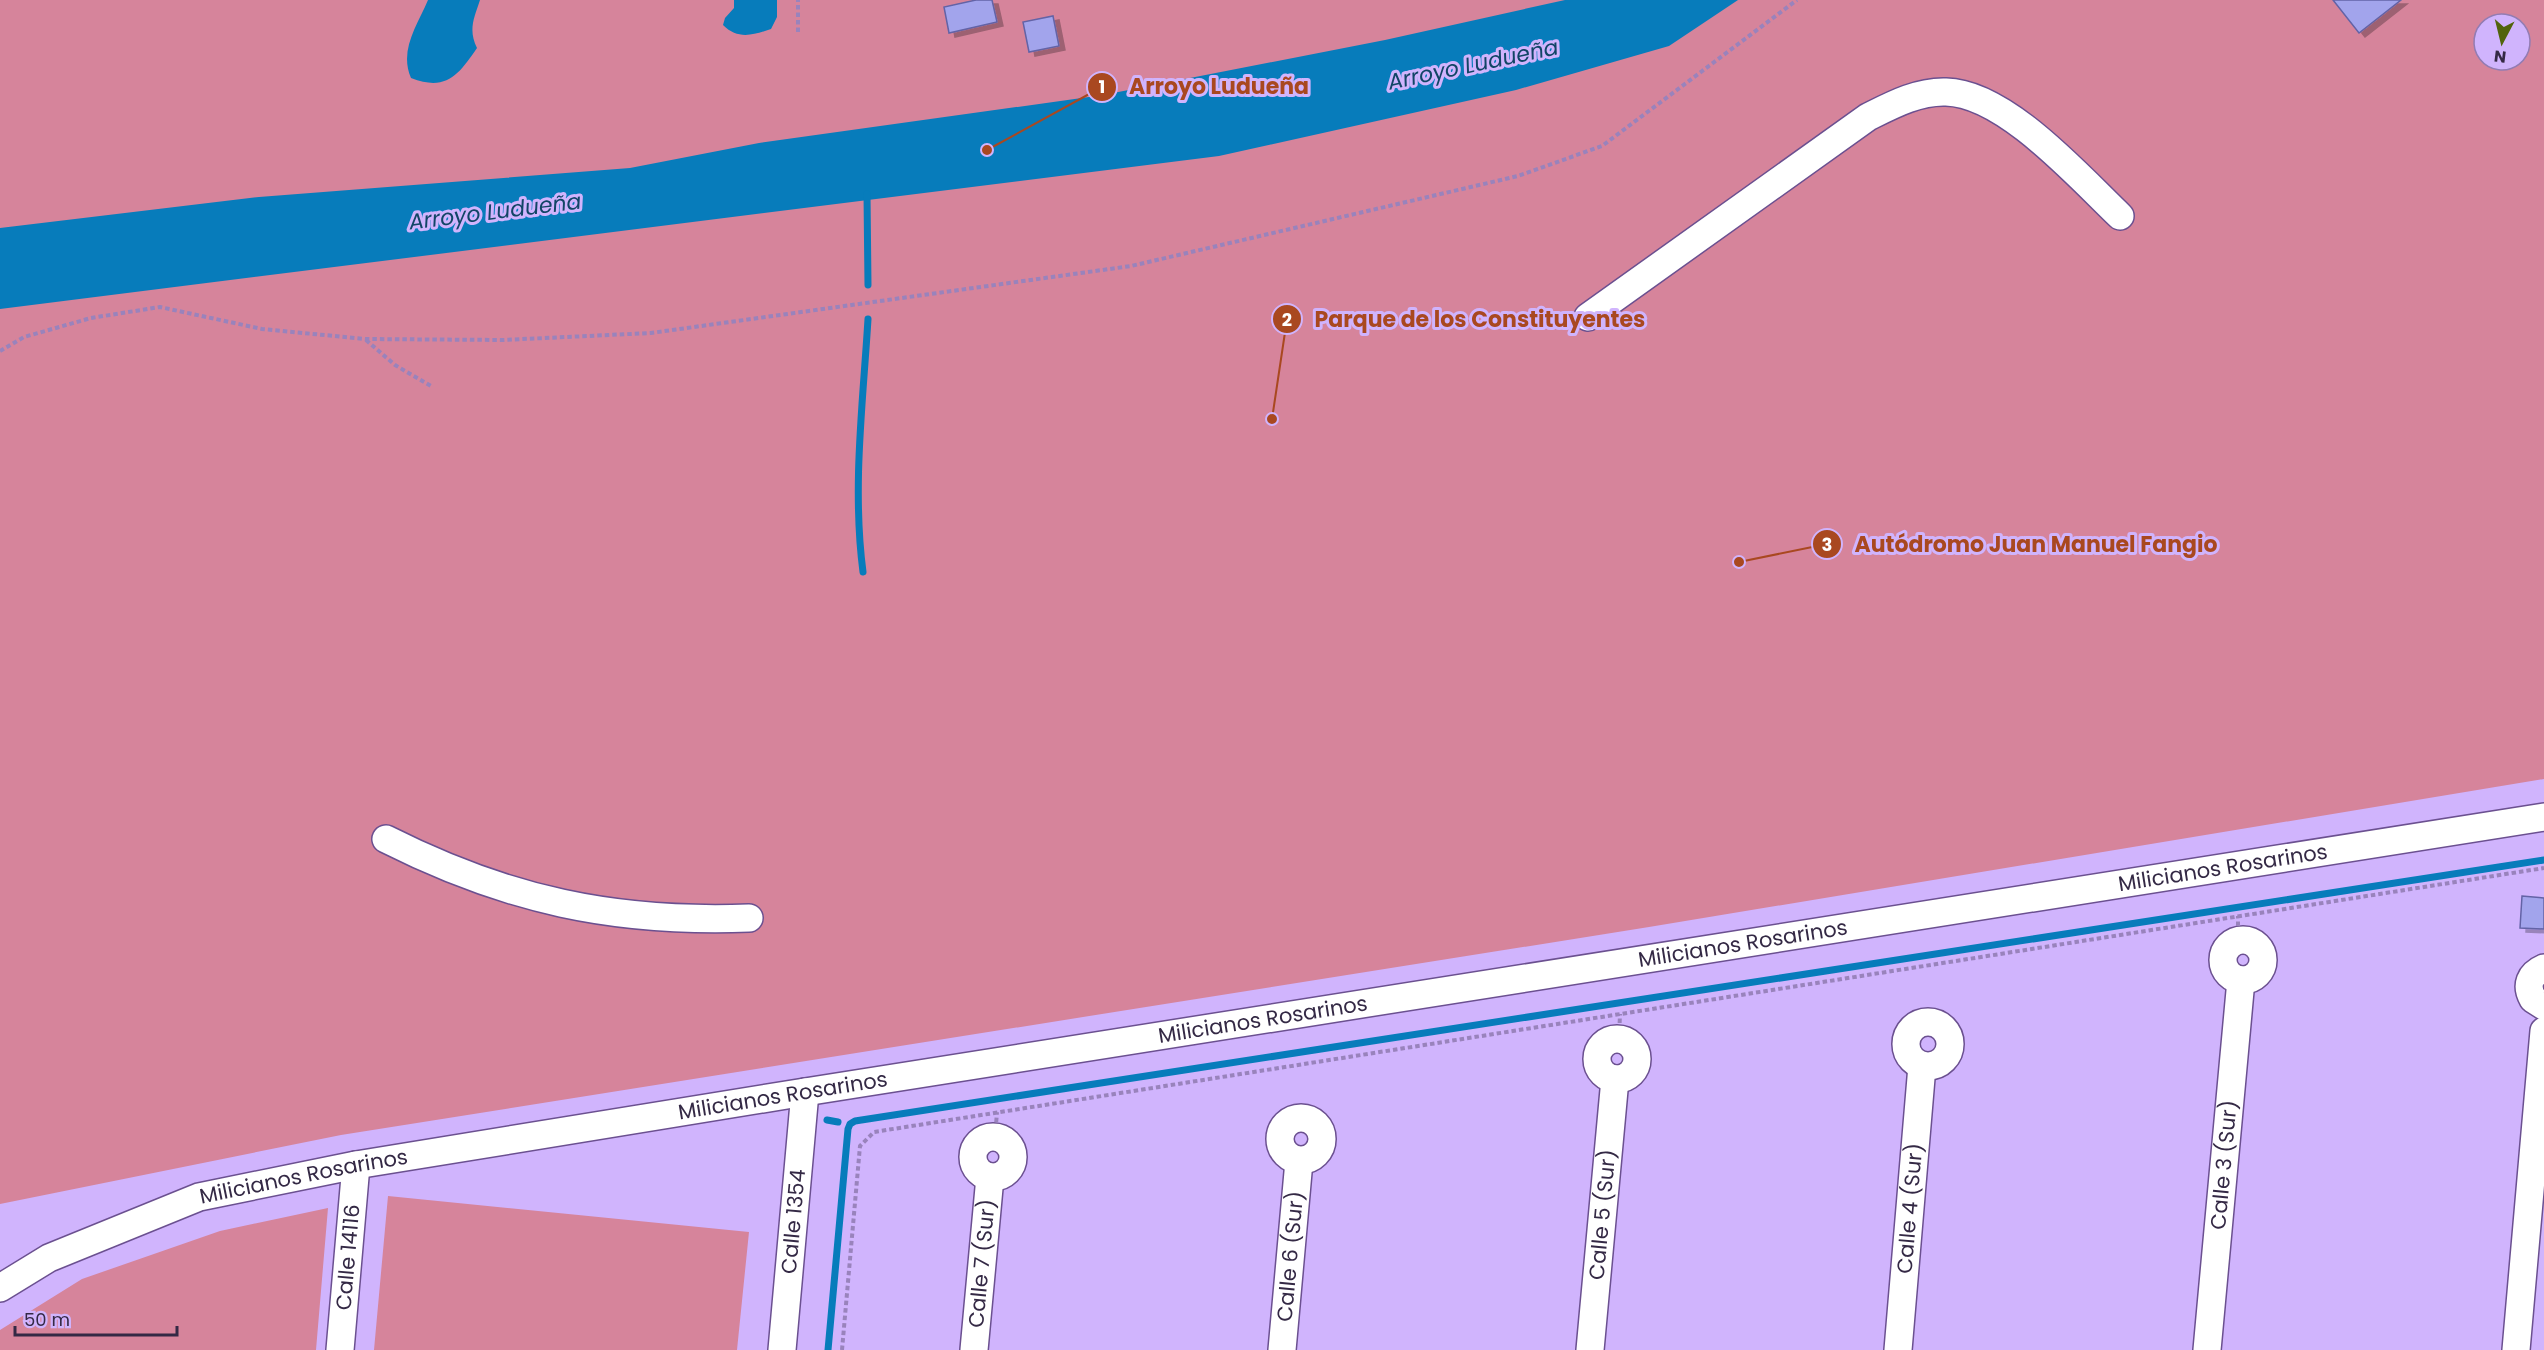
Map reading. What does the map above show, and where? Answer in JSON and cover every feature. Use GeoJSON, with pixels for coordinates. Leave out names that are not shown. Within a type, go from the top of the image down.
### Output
{"type":"FeatureCollection","features":[{"type":"Feature","properties":{"kind":"street"},"geometry":{"type":"LineString","coordinates":[[1588,316],[1868,117],[1898,102],[1923,94],[1946,92],[1966,94],[2010,117],[2045,145],[2120,216]]}},
{"type":"Feature","properties":{"kind":"street","name":"Milicianos Rosarinos"},"geometry":{"type":"LineString","coordinates":[[0,1288],[49,1258],[199,1197],[356,1166],[805,1092],[2544,817]]}},
{"type":"Feature","properties":{"kind":"street"},"geometry":{"type":"LineString","coordinates":[[386,839],[462,874],[542,900],[624,915],[676,919],[749,918]]}},
{"type":"Feature","properties":{"kind":"street","name":"Calle 3 (Sur)"},"geometry":{"type":"LineString","coordinates":[[2207,1350],[2241,980],[2233,977],[2223,965],[2225,950],[2238,928]]}},
{"type":"Feature","properties":{"kind":"street"},"geometry":{"type":"LineString","coordinates":[[2544,968],[2531,977],[2529,985],[2533,999],[2544,1006]]}},
{"type":"Feature","properties":{"kind":"street","name":"Calle 5 (Sur)"},"geometry":{"type":"LineString","coordinates":[[1590,1350],[1615,1079],[1601,1072],[1596,1057],[1604,1043],[1620,1026]]}},
{"type":"Feature","properties":{"kind":"street"},"geometry":{"type":"LineString","coordinates":[[2516,1350],[2544,1031]]}},
{"type":"Feature","properties":{"kind":"street","name":"Calle 4 (Sur)"},"geometry":{"type":"LineString","coordinates":[[1898,1350],[1922,1065]]}},
{"type":"Feature","properties":{"kind":"street","name":"Calle 1354"},"geometry":{"type":"LineString","coordinates":[[782,1350],[805,1092]]}},
{"type":"Feature","properties":{"kind":"street","name":"Calle 7 (Sur)"},"geometry":{"type":"LineString","coordinates":[[974,1350],[990,1178],[976,1170],[972,1155],[980,1141],[996,1125]]}},
{"type":"Feature","properties":{"kind":"street","name":"Calle 6 (Sur)"},"geometry":{"type":"LineString","coordinates":[[1282,1350],[1299,1161]]}},
{"type":"Feature","properties":{"kind":"street","name":"Calle 14116"},"geometry":{"type":"LineString","coordinates":[[340,1350],[356,1166]]}},
{"type":"Feature","properties":{"kind":"path"},"geometry":{"type":"LineString","coordinates":[[798,0],[798,32]]}},
{"type":"Feature","properties":{"kind":"path"},"geometry":{"type":"LineString","coordinates":[[0,351],[24,337],[91,318],[160,307],[262,329],[365,339],[503,340],[651,333],[1120,268],[1507,178],[1602,146],[1797,0]]}},
{"type":"Feature","properties":{"kind":"path"},"geometry":{"type":"LineString","coordinates":[[365,339],[395,366],[431,387]]}},
{"type":"Feature","properties":{"kind":"path"},"geometry":{"type":"LineString","coordinates":[[842,1350],[860,1146],[874,1132],[996,1125],[2238,928],[2544,868]]}},
{"type":"Feature","properties":{"kind":"shaded area"},"geometry":{"type":"Polygon","coordinates":[[[0,0],[2544,0],[2544,779],[1649,927],[341,1135],[0,1204],[0,0]]]}},
{"type":"Feature","properties":{"kind":"shaded area"},"geometry":{"type":"Polygon","coordinates":[[[388,1196],[749,1232],[737,1350],[374,1350],[388,1196]]]}},
{"type":"Feature","properties":{"kind":"shaded area"},"geometry":{"type":"Polygon","coordinates":[[[328,1208],[316,1350],[0,1350],[0,1330],[82,1279],[220,1231],[328,1208]]]}},
{"type":"Feature","properties":{"kind":"water"},"geometry":{"type":"Polygon","coordinates":[[[428,0],[480,0],[472,30],[477,48],[458,73],[443,82],[423,82],[411,78],[408,68],[408,48],[428,0]]]}},
{"type":"Feature","properties":{"kind":"water"},"geometry":{"type":"Polygon","coordinates":[[[734,0],[777,0],[777,17],[771,29],[746,35],[729,30],[723,25],[725,18],[734,8],[734,0]]]}},
{"type":"Feature","properties":{"kind":"water","name":"Arroyo Ludueña"},"geometry":{"type":"Polygon","coordinates":[[[1565,0],[1738,0],[1669,46],[1516,90],[1219,156],[0,309],[0,228],[259,197],[630,168],[759,143],[1103,95],[1385,40],[1565,0]]]}},
{"type":"Feature","properties":{"kind":"building"},"geometry":{"type":"Polygon","coordinates":[[[976,0],[992,0],[997,22],[949,33],[944,7],[976,0]]]}},
{"type":"Feature","properties":{"kind":"building"},"geometry":{"type":"Polygon","coordinates":[[[2333,0],[2401,0],[2359,33],[2333,0]]]}},
{"type":"Feature","properties":{"kind":"building"},"geometry":{"type":"Polygon","coordinates":[[[1053,16],[1059,46],[1029,52],[1023,22],[1053,16]]]}},
{"type":"Feature","properties":{"kind":"building"},"geometry":{"type":"Polygon","coordinates":[[[2522,896],[2544,898],[2544,929],[2520,928],[2522,896]]]}},
{"type":"Feature","properties":{"kind":"waterway"},"geometry":{"type":"LineString","coordinates":[[867,194],[868,285]]}},
{"type":"Feature","properties":{"kind":"waterway"},"geometry":{"type":"LineString","coordinates":[[863,572],[858,477],[868,319]]}},
{"type":"Feature","properties":{"kind":"waterway"},"geometry":{"type":"LineString","coordinates":[[828,1350],[848,1129],[855,1121],[2544,860]]}},
{"type":"Feature","properties":{"kind":"waterway"},"geometry":{"type":"LineString","coordinates":[[827,1120],[838,1122]]}},
{"type":"Feature","properties":{"kind":"place","name":"Arroyo Ludueña"},"geometry":{"type":"Point","coordinates":[987,150]}},
{"type":"Feature","properties":{"kind":"place","name":"Parque de los Constituyentes"},"geometry":{"type":"Point","coordinates":[1272,419]}},
{"type":"Feature","properties":{"kind":"place","name":"Autódromo Juan Manuel Fangio"},"geometry":{"type":"Point","coordinates":[1739,562]}}]}
